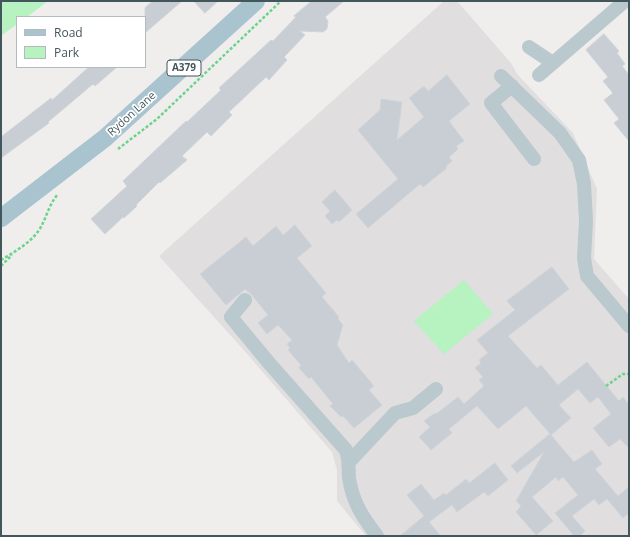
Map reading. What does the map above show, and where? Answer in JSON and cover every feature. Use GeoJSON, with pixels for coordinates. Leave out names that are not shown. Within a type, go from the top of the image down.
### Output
{"type":"FeatureCollection","features":[{"type":"Feature","properties":{"kind":"main road","name":"Rydon Lane"},"geometry":{"type":"LineString","coordinates":[[1,218],[105,138],[256,1]]}},
{"type":"Feature","properties":{"kind":"lane"},"geometry":{"type":"LineString","coordinates":[[539,75],[625,1]]}},
{"type":"Feature","properties":{"kind":"lane"},"geometry":{"type":"LineString","coordinates":[[529,47],[553,63]]}},
{"type":"Feature","properties":{"kind":"lane"},"geometry":{"type":"LineString","coordinates":[[501,76],[560,133],[579,160],[584,184],[586,221],[584,258],[587,276],[629,326]]}},
{"type":"Feature","properties":{"kind":"lane"},"geometry":{"type":"LineString","coordinates":[[512,86],[491,103],[534,159]]}},
{"type":"Feature","properties":{"kind":"lane"},"geometry":{"type":"LineString","coordinates":[[245,300],[231,317],[269,363],[346,450],[350,461],[349,476],[353,498],[377,536]]}},
{"type":"Feature","properties":{"kind":"lane"},"geometry":{"type":"LineString","coordinates":[[350,461],[396,413],[413,408],[436,389]]}},
{"type":"Feature","properties":{"kind":"path"},"geometry":{"type":"LineString","coordinates":[[114,152],[157,119],[281,1]]}},
{"type":"Feature","properties":{"kind":"path"},"geometry":{"type":"LineString","coordinates":[[1,260],[36,234],[57,195],[64,190]]}},
{"type":"Feature","properties":{"kind":"path"},"geometry":{"type":"LineString","coordinates":[[1,266],[15,251]]}},
{"type":"Feature","properties":{"kind":"path"},"geometry":{"type":"LineString","coordinates":[[606,386],[622,374],[629,374]]}},
{"type":"Feature","properties":{"kind":"shaded area"},"geometry":{"type":"Polygon","coordinates":[[[444,1],[457,1],[511,63],[517,74],[573,133],[597,189],[594,259],[629,299],[629,536],[366,536],[337,501],[337,470],[332,452],[241,347],[159,256],[444,1]]]}},
{"type":"Feature","properties":{"kind":"green space"},"geometry":{"type":"Polygon","coordinates":[[[1,1],[48,1],[28,16],[16,16],[16,25],[1,36],[1,1]]]}},
{"type":"Feature","properties":{"kind":"green space"},"geometry":{"type":"Polygon","coordinates":[[[464,280],[493,314],[444,354],[414,321],[464,280]]]}},
{"type":"Feature","properties":{"kind":"building"},"geometry":{"type":"Polygon","coordinates":[[[153,1],[182,1],[146,32],[145,8],[153,1]]]}},
{"type":"Feature","properties":{"kind":"building"},"geometry":{"type":"Polygon","coordinates":[[[194,1],[218,1],[205,13],[194,1]]]}},
{"type":"Feature","properties":{"kind":"building"},"geometry":{"type":"Polygon","coordinates":[[[312,1],[344,1],[325,17],[328,21],[327,29],[323,32],[300,31],[305,35],[284,57],[287,60],[269,80],[266,77],[229,112],[232,115],[211,136],[207,132],[182,156],[187,160],[160,183],[159,182],[136,205],[137,206],[105,234],[91,219],[127,186],[123,181],[221,90],[219,88],[271,40],[273,41],[296,17],[294,16],[312,1]]]}},
{"type":"Feature","properties":{"kind":"building"},"geometry":{"type":"Polygon","coordinates":[[[604,34],[619,51],[617,53],[625,64],[622,66],[629,75],[629,141],[614,123],[619,119],[604,100],[613,93],[603,81],[608,77],[586,50],[604,34]]]}},
{"type":"Feature","properties":{"kind":"building"},"geometry":{"type":"Polygon","coordinates":[[[88,68],[116,68],[95,86],[93,84],[48,122],[49,123],[1,158],[1,137],[51,98],[52,100],[88,68]]]}},
{"type":"Feature","properties":{"kind":"building"},"geometry":{"type":"Polygon","coordinates":[[[447,75],[470,104],[449,121],[464,141],[456,146],[458,149],[449,157],[452,161],[446,166],[447,168],[423,187],[420,184],[368,228],[356,214],[398,179],[358,130],[380,110],[381,99],[402,102],[397,140],[424,117],[409,98],[424,86],[428,91],[447,75]]]}},
{"type":"Feature","properties":{"kind":"building"},"geometry":{"type":"Polygon","coordinates":[[[335,190],[352,210],[339,222],[337,220],[332,224],[325,216],[330,211],[322,202],[335,190]]]}},
{"type":"Feature","properties":{"kind":"building"},"geometry":{"type":"Polygon","coordinates":[[[295,225],[312,246],[297,258],[326,293],[322,297],[339,317],[338,319],[343,325],[337,345],[349,363],[352,360],[374,386],[369,390],[382,405],[354,428],[343,416],[341,417],[330,406],[333,404],[311,377],[309,379],[299,368],[301,365],[288,350],[290,348],[287,344],[292,340],[278,325],[267,334],[258,323],[268,315],[251,294],[245,289],[226,305],[200,274],[246,237],[253,246],[276,226],[283,235],[295,225]]]}},
{"type":"Feature","properties":{"kind":"building"},"geometry":{"type":"Polygon","coordinates":[[[552,267],[569,289],[508,336],[537,368],[541,365],[558,385],[587,362],[619,401],[623,397],[629,405],[629,448],[620,439],[609,447],[593,428],[611,414],[598,397],[590,403],[578,389],[559,405],[571,418],[551,435],[526,406],[498,429],[477,406],[449,429],[452,433],[431,450],[419,437],[430,427],[424,421],[435,413],[436,414],[458,397],[464,404],[484,386],[479,380],[483,377],[475,368],[481,363],[479,360],[488,353],[477,340],[515,310],[507,301],[552,267]]]}},
{"type":"Feature","properties":{"kind":"building"},"geometry":{"type":"Polygon","coordinates":[[[550,434],[574,462],[592,450],[602,464],[595,469],[618,496],[629,487],[629,513],[623,518],[607,499],[599,505],[594,499],[572,516],[585,531],[580,536],[574,536],[555,513],[578,495],[563,477],[558,481],[556,477],[532,497],[553,521],[536,535],[516,512],[521,506],[516,501],[544,452],[517,473],[511,466],[550,434]]]}},
{"type":"Feature","properties":{"kind":"building"},"geometry":{"type":"Polygon","coordinates":[[[495,463],[508,480],[488,496],[484,492],[457,512],[452,505],[429,522],[441,536],[400,536],[424,516],[407,495],[421,484],[434,500],[444,493],[446,495],[466,479],[469,483],[495,463]]]}}]}
